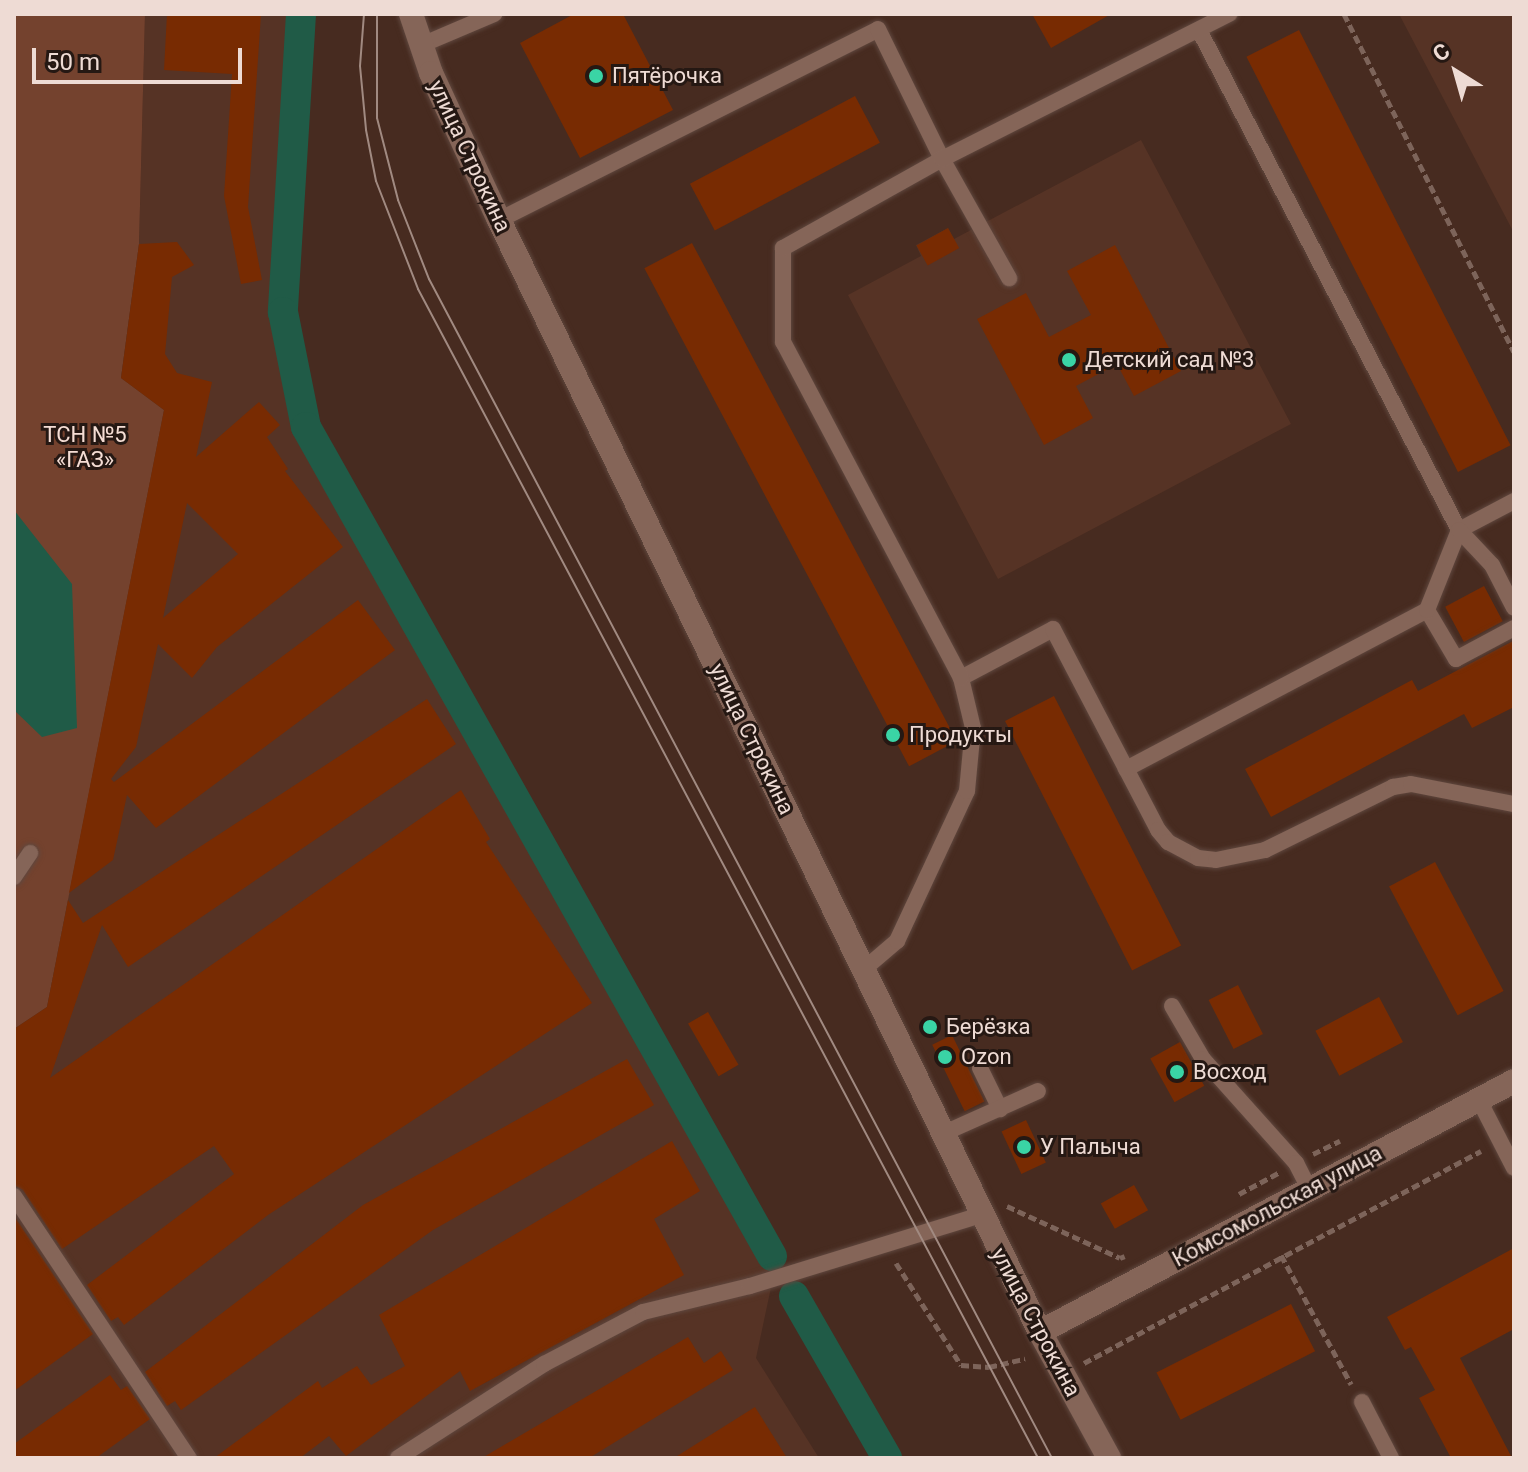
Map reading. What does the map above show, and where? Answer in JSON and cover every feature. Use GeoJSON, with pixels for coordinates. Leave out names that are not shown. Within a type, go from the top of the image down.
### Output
{"type":"FeatureCollection","features":[{"type":"Feature","properties":{"kind":"street","name":"улица Строкина"},"geometry":{"type":"LineString","coordinates":[[411,14],[419,46],[499,220],[981,1215],[1109,1458]]}},
{"type":"Feature","properties":{"kind":"street","name":"Комсомольская улица"},"geometry":{"type":"LineString","coordinates":[[1040,1332],[1514,1081]]}},
{"type":"Feature","properties":{"kind":"lane"},"geometry":{"type":"LineString","coordinates":[[419,46],[494,14]]}},
{"type":"Feature","properties":{"kind":"lane"},"geometry":{"type":"LineString","coordinates":[[863,970],[897,941],[967,791],[973,728],[961,678],[783,342],[783,248],[942,159],[1229,14]]}},
{"type":"Feature","properties":{"kind":"lane"},"geometry":{"type":"LineString","coordinates":[[499,220],[875,21],[942,159],[1009,278]]}},
{"type":"Feature","properties":{"kind":"lane"},"geometry":{"type":"LineString","coordinates":[[1199,30],[1459,530],[1492,565],[1514,608]]}},
{"type":"Feature","properties":{"kind":"lane"},"geometry":{"type":"LineString","coordinates":[[1126,769],[1427,610],[1459,530],[1514,501]]}},
{"type":"Feature","properties":{"kind":"lane"},"geometry":{"type":"LineString","coordinates":[[1427,610],[1456,659],[1514,628]]}},
{"type":"Feature","properties":{"kind":"lane"},"geometry":{"type":"LineString","coordinates":[[961,678],[1053,629],[1168,842],[1198,858],[1216,860],[1265,850],[1393,787],[1411,784],[1514,804]]}},
{"type":"Feature","properties":{"kind":"lane"},"geometry":{"type":"LineString","coordinates":[[14,877],[30,853]]}},
{"type":"Feature","properties":{"kind":"lane"},"geometry":{"type":"LineString","coordinates":[[1172,1006],[1203,1059],[1296,1163],[1309,1189]]}},
{"type":"Feature","properties":{"kind":"lane"},"geometry":{"type":"LineString","coordinates":[[980,1068],[1000,1109]]}},
{"type":"Feature","properties":{"kind":"lane"},"geometry":{"type":"LineString","coordinates":[[942,1134],[1038,1091]]}},
{"type":"Feature","properties":{"kind":"lane"},"geometry":{"type":"LineString","coordinates":[[1479,1100],[1514,1168]]}},
{"type":"Feature","properties":{"kind":"lane"},"geometry":{"type":"LineString","coordinates":[[14,1196],[189,1458]]}},
{"type":"Feature","properties":{"kind":"lane"},"geometry":{"type":"LineString","coordinates":[[398,1458],[544,1364],[643,1312],[750,1286],[883,1242],[918,1237],[981,1215]]}},
{"type":"Feature","properties":{"kind":"lane"},"geometry":{"type":"LineString","coordinates":[[1362,1402],[1391,1458]]}},
{"type":"Feature","properties":{"kind":"path"},"geometry":{"type":"LineString","coordinates":[[1344,14],[1514,352]]}},
{"type":"Feature","properties":{"kind":"path"},"geometry":{"type":"LineString","coordinates":[[1229,1200],[1351,1135]]}},
{"type":"Feature","properties":{"kind":"path"},"geometry":{"type":"LineString","coordinates":[[883,1242],[961,1365],[989,1367],[1034,1357],[1063,1374],[1281,1255],[1500,1141]]}},
{"type":"Feature","properties":{"kind":"path"},"geometry":{"type":"LineString","coordinates":[[981,1215],[997,1201],[1120,1258],[1134,1251]]}},
{"type":"Feature","properties":{"kind":"path"},"geometry":{"type":"LineString","coordinates":[[1281,1255],[1362,1402]]}},
{"type":"Feature","properties":{"kind":"shaded area"},"geometry":{"type":"Polygon","coordinates":[[[145,14],[296,14],[274,302],[302,429],[779,1250],[756,1358],[819,1458],[14,1458],[14,1029],[47,1007],[94,761],[121,378],[139,244],[145,14]]]}},
{"type":"Feature","properties":{"kind":"shaded area"},"geometry":{"type":"Polygon","coordinates":[[[1399,14],[1514,14],[1514,233],[1399,14]]]}},
{"type":"Feature","properties":{"kind":"shaded area","name":"Детский сад №3"},"geometry":{"type":"Polygon","coordinates":[[[1141,140],[1291,424],[998,579],[848,295],[921,256],[916,245],[948,228],[954,239],[1141,140]]]}},
{"type":"Feature","properties":{"kind":"shaded area"},"geometry":{"type":"Polygon","coordinates":[[[14,510],[72,584],[77,728],[42,737],[14,710],[14,510]]]}},
{"type":"Feature","properties":{"kind":"green space","name":"ТСН №5 «ГАЗ»"},"geometry":{"type":"Polygon","coordinates":[[[14,14],[145,14],[139,244],[121,378],[164,410],[47,1007],[14,1029],[14,14]]]}},
{"type":"Feature","properties":{"kind":"building"},"geometry":{"type":"Polygon","coordinates":[[[167,14],[261,14],[248,207],[262,280],[241,284],[224,196],[232,74],[164,70],[167,14]]]}},
{"type":"Feature","properties":{"kind":"building","name":"Пятёрочка"},"geometry":{"type":"Polygon","coordinates":[[[574,14],[623,14],[673,110],[580,158],[520,43],[574,14]]]}},
{"type":"Feature","properties":{"kind":"building"},"geometry":{"type":"Polygon","coordinates":[[[1032,14],[1111,14],[1051,48],[1032,14]]]}},
{"type":"Feature","properties":{"kind":"building"},"geometry":{"type":"Polygon","coordinates":[[[1299,30],[1511,445],[1458,472],[1246,57],[1299,30]]]}},
{"type":"Feature","properties":{"kind":"building"},"geometry":{"type":"Polygon","coordinates":[[[855,96],[880,143],[715,231],[690,184],[855,96]]]}},
{"type":"Feature","properties":{"kind":"building"},"geometry":{"type":"Polygon","coordinates":[[[948,228],[959,248],[928,266],[917,245],[948,228]]]}},
{"type":"Feature","properties":{"kind":"building"},"geometry":{"type":"Polygon","coordinates":[[[177,242],[194,265],[172,277],[165,354],[177,373],[212,382],[196,457],[259,402],[280,425],[267,437],[288,469],[285,471],[343,547],[217,647],[192,678],[158,644],[136,747],[111,779],[114,782],[358,600],[395,650],[156,828],[127,795],[113,860],[69,893],[164,410],[121,378],[139,244],[177,242]],[[187,503],[163,618],[238,554],[187,503]]]}},
{"type":"Feature","properties":{"kind":"building"},"geometry":{"type":"Polygon","coordinates":[[[692,243],[957,741],[909,766],[644,268],[692,243]]]}},
{"type":"Feature","properties":{"kind":"building"},"geometry":{"type":"Polygon","coordinates":[[[1115,245],[1181,371],[1134,396],[1117,364],[1076,386],[1093,418],[1044,445],[977,319],[1026,293],[1049,337],[1091,315],[1067,271],[1115,245]]]}},
{"type":"Feature","properties":{"kind":"building"},"geometry":{"type":"Polygon","coordinates":[[[1484,586],[1503,621],[1464,642],[1445,607],[1484,586]]]}},
{"type":"Feature","properties":{"kind":"building"},"geometry":{"type":"Polygon","coordinates":[[[1513,641],[1514,707],[1472,728],[1464,714],[1271,817],[1245,769],[1412,680],[1418,691],[1513,641]]]}},
{"type":"Feature","properties":{"kind":"building"},"geometry":{"type":"Polygon","coordinates":[[[1054,696],[1181,945],[1132,970],[1005,721],[1054,696]]]}},
{"type":"Feature","properties":{"kind":"building"},"geometry":{"type":"Polygon","coordinates":[[[427,699],[456,744],[128,967],[102,925],[50,1078],[461,790],[490,839],[486,842],[592,1003],[268,1215],[124,1325],[118,1317],[111,1321],[87,1285],[234,1174],[214,1146],[62,1249],[23,1190],[14,1185],[14,1029],[47,1007],[68,900],[83,923],[427,699]]]}},
{"type":"Feature","properties":{"kind":"building"},"geometry":{"type":"Polygon","coordinates":[[[1435,862],[1504,991],[1458,1015],[1389,886],[1435,862]]]}},
{"type":"Feature","properties":{"kind":"building"},"geometry":{"type":"Polygon","coordinates":[[[1238,985],[1263,1034],[1234,1049],[1209,1000],[1238,985]]]}},
{"type":"Feature","properties":{"kind":"building"},"geometry":{"type":"Polygon","coordinates":[[[1379,997],[1403,1042],[1339,1076],[1315,1031],[1379,997]]]}},
{"type":"Feature","properties":{"kind":"building"},"geometry":{"type":"Polygon","coordinates":[[[708,1012],[739,1065],[719,1076],[688,1024],[708,1012]]]}},
{"type":"Feature","properties":{"kind":"building"},"geometry":{"type":"Polygon","coordinates":[[[952,1035],[984,1102],[965,1111],[932,1045],[952,1035]]]}},
{"type":"Feature","properties":{"kind":"building","name":"Восход"},"geometry":{"type":"Polygon","coordinates":[[[1180,1042],[1204,1086],[1175,1102],[1150,1058],[1180,1042]]]}},
{"type":"Feature","properties":{"kind":"building"},"geometry":{"type":"Polygon","coordinates":[[[627,1059],[654,1105],[433,1230],[181,1410],[175,1401],[167,1406],[145,1372],[363,1205],[627,1059]]]}},
{"type":"Feature","properties":{"kind":"building","name":"У Палыча"},"geometry":{"type":"Polygon","coordinates":[[[1026,1120],[1046,1163],[1021,1174],[1002,1131],[1026,1120]]]}},
{"type":"Feature","properties":{"kind":"building"},"geometry":{"type":"Polygon","coordinates":[[[672,1141],[700,1191],[654,1219],[684,1275],[470,1391],[460,1371],[346,1456],[329,1436],[300,1458],[214,1458],[318,1381],[322,1388],[357,1366],[371,1385],[405,1366],[379,1315],[672,1141]]]}},
{"type":"Feature","properties":{"kind":"building"},"geometry":{"type":"Polygon","coordinates":[[[1134,1185],[1148,1210],[1115,1229],[1101,1203],[1134,1185]]]}},
{"type":"Feature","properties":{"kind":"building"},"geometry":{"type":"Polygon","coordinates":[[[14,1216],[93,1334],[14,1391],[14,1216]]]}},
{"type":"Feature","properties":{"kind":"building"},"geometry":{"type":"Polygon","coordinates":[[[1514,1248],[1514,1329],[1460,1358],[1512,1458],[1451,1458],[1419,1398],[1435,1390],[1411,1347],[1405,1350],[1387,1317],[1514,1248]]]}},
{"type":"Feature","properties":{"kind":"building"},"geometry":{"type":"Polygon","coordinates":[[[1291,1304],[1315,1351],[1181,1420],[1156,1373],[1291,1304]]]}},
{"type":"Feature","properties":{"kind":"building"},"geometry":{"type":"Polygon","coordinates":[[[688,1337],[704,1363],[721,1351],[733,1370],[589,1458],[482,1458],[688,1337]]]}},
{"type":"Feature","properties":{"kind":"building"},"geometry":{"type":"Polygon","coordinates":[[[110,1375],[121,1390],[127,1386],[150,1419],[96,1458],[14,1458],[14,1444],[110,1375]]]}},
{"type":"Feature","properties":{"kind":"building"},"geometry":{"type":"Polygon","coordinates":[[[755,1407],[787,1458],[674,1458],[755,1407]]]}},
{"type":"Feature","properties":{"kind":"waterway"},"geometry":{"type":"LineString","coordinates":[[301,14],[283,312],[306,427],[772,1256]]}},
{"type":"Feature","properties":{"kind":"waterway"},"geometry":{"type":"LineString","coordinates":[[794,1296],[887,1458]]}},
{"type":"Feature","properties":{"kind":"tram line"},"geometry":{"type":"LineString","coordinates":[[364,14],[360,66],[366,130],[376,181],[418,289],[1038,1458]]}},
{"type":"Feature","properties":{"kind":"tram line"},"geometry":{"type":"LineString","coordinates":[[377,14],[377,118],[398,200],[429,279],[1052,1458]]}},
{"type":"Feature","properties":{"kind":"place","name":"Пятёрочка"},"geometry":{"type":"Point","coordinates":[596,76]}},
{"type":"Feature","properties":{"kind":"place","name":"Детский сад №3"},"geometry":{"type":"Point","coordinates":[1069,360]}},
{"type":"Feature","properties":{"kind":"place","name":"Продукты"},"geometry":{"type":"Point","coordinates":[893,735]}},
{"type":"Feature","properties":{"kind":"place","name":"Берёзка"},"geometry":{"type":"Point","coordinates":[930,1027]}},
{"type":"Feature","properties":{"kind":"place","name":"Ozon"},"geometry":{"type":"Point","coordinates":[945,1057]}},
{"type":"Feature","properties":{"kind":"place","name":"Восход"},"geometry":{"type":"Point","coordinates":[1177,1072]}},
{"type":"Feature","properties":{"kind":"place","name":"У Палыча"},"geometry":{"type":"Point","coordinates":[1024,1147]}}]}
